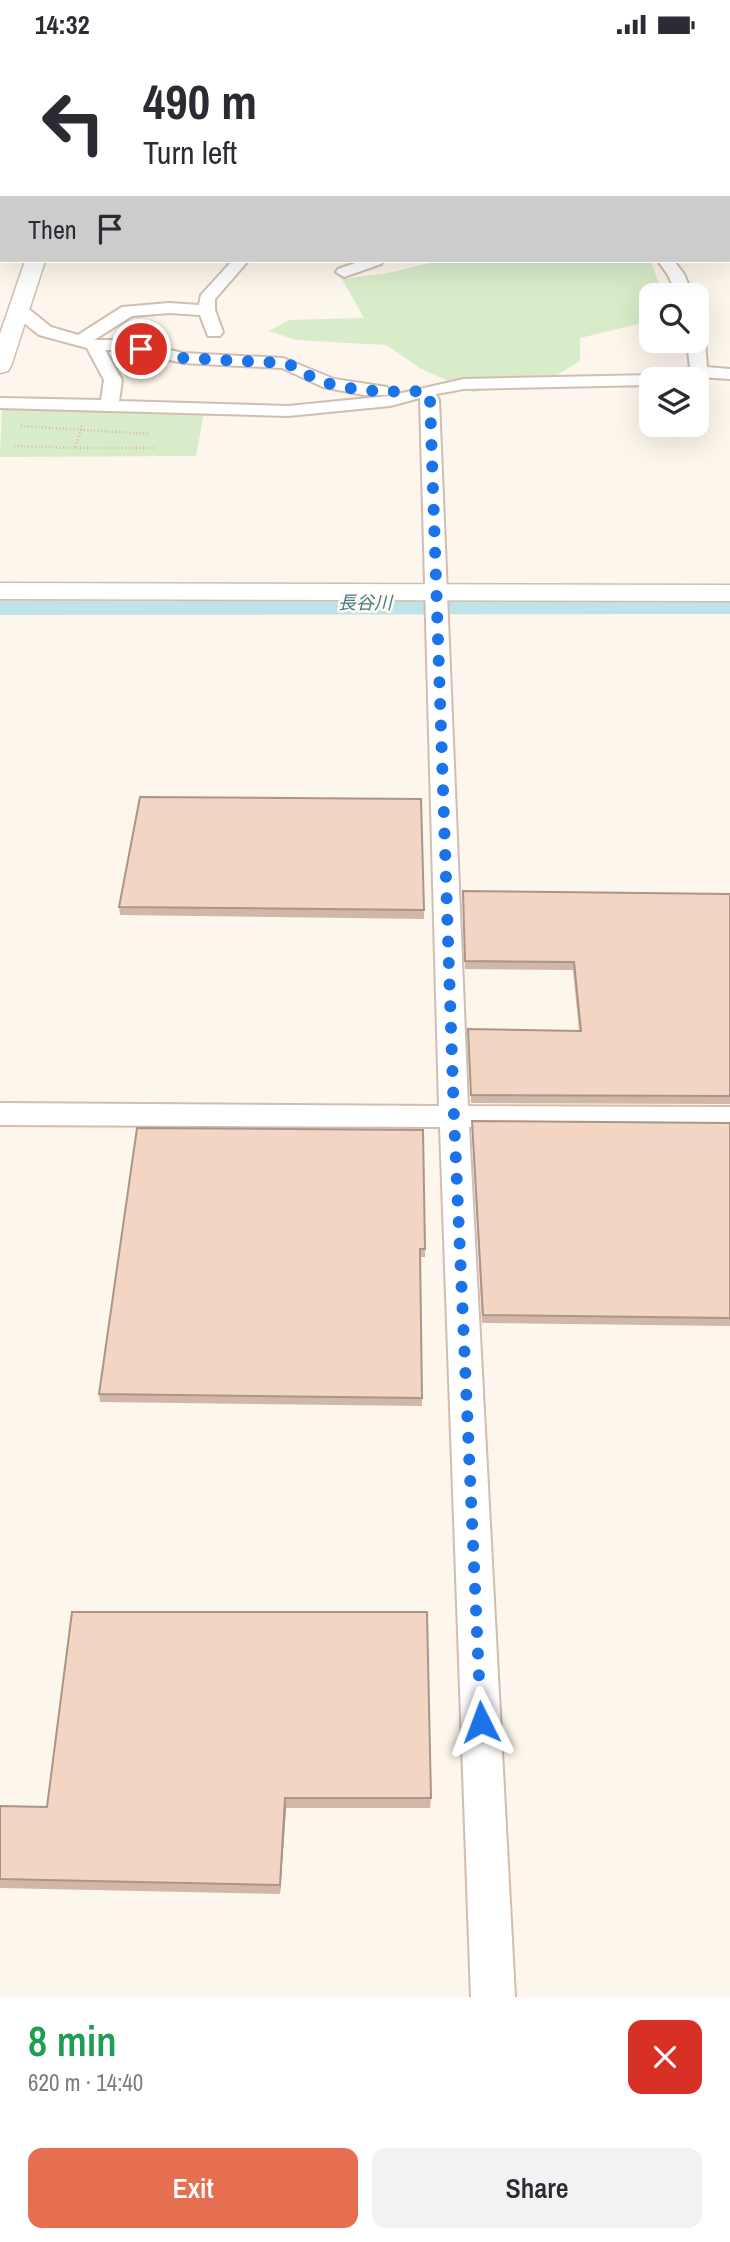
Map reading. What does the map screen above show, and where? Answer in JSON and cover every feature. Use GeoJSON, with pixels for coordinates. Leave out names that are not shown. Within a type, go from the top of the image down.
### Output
{"type":"FeatureCollection","features":[{"type":"Feature","properties":{"kind":"street"},"geometry":{"type":"LineString","coordinates":[[0,366],[34,263]]}},
{"type":"Feature","properties":{"kind":"street"},"geometry":{"type":"LineString","coordinates":[[214,332],[207,310],[207,298],[238,263]]}},
{"type":"Feature","properties":{"kind":"street"},"geometry":{"type":"LineString","coordinates":[[344,272],[369,263]]}},
{"type":"Feature","properties":{"kind":"street"},"geometry":{"type":"LineString","coordinates":[[668,263],[680,283]]}},
{"type":"Feature","properties":{"kind":"street"},"geometry":{"type":"LineString","coordinates":[[88,343],[128,311],[169,308],[207,310]]}},
{"type":"Feature","properties":{"kind":"street"},"geometry":{"type":"LineString","coordinates":[[19,310],[45,331],[88,343],[126,345],[183,358],[283,363],[299,367],[310,377],[337,384],[396,392],[425,391]]}},
{"type":"Feature","properties":{"kind":"street"},"geometry":{"type":"LineString","coordinates":[[88,343],[113,380],[109,406]]}},
{"type":"Feature","properties":{"kind":"street"},"geometry":{"type":"LineString","coordinates":[[709,373],[730,374]]}},
{"type":"Feature","properties":{"kind":"street"},"geometry":{"type":"LineString","coordinates":[[0,403],[288,411],[390,401],[464,384],[639,380]]}},
{"type":"Feature","properties":{"kind":"street"},"geometry":{"type":"LineString","coordinates":[[425,391],[430,400],[454,1118],[494,1997]]}},
{"type":"Feature","properties":{"kind":"street"},"geometry":{"type":"LineString","coordinates":[[0,591],[437,599],[730,593]]}},
{"type":"Feature","properties":{"kind":"street"},"geometry":{"type":"LineString","coordinates":[[0,1114],[730,1118]]}},
{"type":"Feature","properties":{"kind":"path"},"geometry":{"type":"LineString","coordinates":[[75,448],[89,405]]}},
{"type":"Feature","properties":{"kind":"path"},"geometry":{"type":"LineString","coordinates":[[21,426],[150,434]]}},
{"type":"Feature","properties":{"kind":"path"},"geometry":{"type":"LineString","coordinates":[[14,446],[157,448]]}},
{"type":"Feature","properties":{"kind":"green space"},"geometry":{"type":"Polygon","coordinates":[[[429,263],[652,263],[659,283],[639,283],[639,324],[580,338],[580,361],[549,380],[472,392],[420,368],[386,345],[296,340],[269,331],[289,320],[364,318],[342,279],[388,273],[429,263]]]}},
{"type":"Feature","properties":{"kind":"green space"},"geometry":{"type":"Polygon","coordinates":[[[2,407],[204,413],[196,456],[0,457],[2,407]]]}},
{"type":"Feature","properties":{"kind":"building"},"geometry":{"type":"Polygon","coordinates":[[[140,797],[421,799],[424,910],[119,907],[140,797]]]}},
{"type":"Feature","properties":{"kind":"building"},"geometry":{"type":"Polygon","coordinates":[[[463,891],[730,894],[730,1096],[471,1095],[468,1029],[581,1031],[574,962],[465,961],[463,891]]]}},
{"type":"Feature","properties":{"kind":"building"},"geometry":{"type":"Polygon","coordinates":[[[472,1121],[730,1123],[730,1318],[483,1315],[472,1121]]]}},
{"type":"Feature","properties":{"kind":"building"},"geometry":{"type":"Polygon","coordinates":[[[137,1128],[423,1130],[425,1249],[420,1249],[422,1398],[99,1394],[137,1128]]]}},
{"type":"Feature","properties":{"kind":"building"},"geometry":{"type":"Polygon","coordinates":[[[72,1612],[427,1612],[431,1798],[285,1798],[280,1885],[0,1879],[0,1806],[47,1807],[72,1612]]]}},
{"type":"Feature","properties":{"kind":"waterway","name":"長谷川"},"geometry":{"type":"LineString","coordinates":[[0,603],[730,602]]}},
{"type":"Feature","properties":{"kind":"route"},"geometry":{"type":"LineString","coordinates":[[141,349],[183,358],[283,363],[299,367],[310,377],[337,384],[396,392],[425,391],[430,400],[438,575],[454,1118],[481,1722]]}}]}
